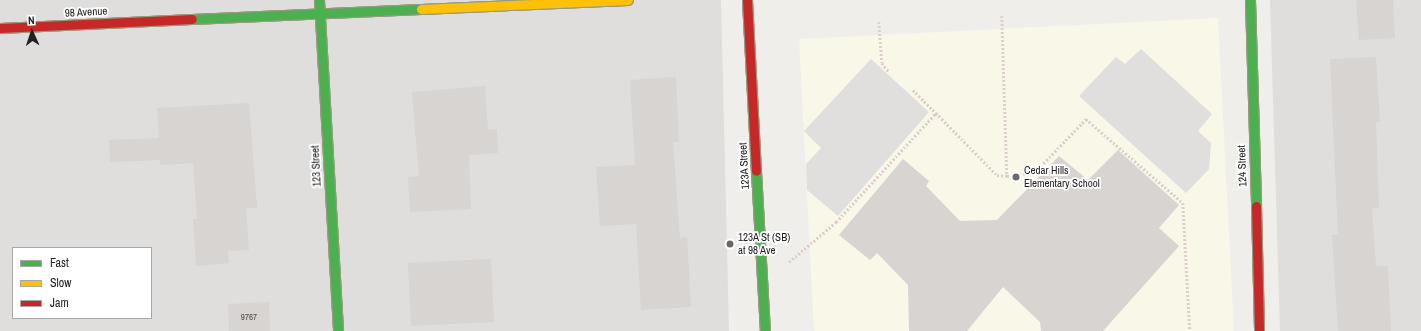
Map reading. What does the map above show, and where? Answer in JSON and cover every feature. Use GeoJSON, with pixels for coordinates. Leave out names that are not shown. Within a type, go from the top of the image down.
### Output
{"type":"FeatureCollection","features":[{"type":"Feature","properties":{"kind":"street","name":"123 Street"},"geometry":{"type":"LineString","coordinates":[[319,0],[338,331]]}},
{"type":"Feature","properties":{"kind":"street","name":"98 Avenue"},"geometry":{"type":"LineString","coordinates":[[0,28],[320,12],[628,0]]}},
{"type":"Feature","properties":{"kind":"street","name":"123A Street"},"geometry":{"type":"LineString","coordinates":[[747,0],[765,331]]}},
{"type":"Feature","properties":{"kind":"street","name":"124 Street"},"geometry":{"type":"LineString","coordinates":[[1250,0],[1259,331]]}},
{"type":"Feature","properties":{"kind":"path"},"geometry":{"type":"LineString","coordinates":[[1002,16],[1007,176]]}},
{"type":"Feature","properties":{"kind":"path"},"geometry":{"type":"LineString","coordinates":[[879,22],[882,63],[889,72]]}},
{"type":"Feature","properties":{"kind":"path"},"geometry":{"type":"LineString","coordinates":[[913,90],[997,175],[1007,176],[1035,172],[1086,119],[1183,203],[1190,331]]}},
{"type":"Feature","properties":{"kind":"path"},"geometry":{"type":"LineString","coordinates":[[790,262],[836,222],[936,114]]}},
{"type":"Feature","properties":{"kind":"shaded area"},"geometry":{"type":"Polygon","coordinates":[[[0,0],[721,0],[729,331],[0,331],[0,0]]]}},
{"type":"Feature","properties":{"kind":"shaded area"},"geometry":{"type":"Polygon","coordinates":[[[1270,0],[1421,0],[1421,331],[1280,331],[1270,0]]]}},
{"type":"Feature","properties":{"kind":"shaded area","name":"Cedar Hills Elementary School"},"geometry":{"type":"Polygon","coordinates":[[[1218,18],[1234,331],[814,331],[799,39],[1218,18]]]}},
{"type":"Feature","properties":{"kind":"shaded area"},"geometry":{"type":"Polygon","coordinates":[[[1141,49],[1212,114],[1198,131],[1211,143],[1209,169],[1186,193],[1079,96],[1116,57],[1125,64],[1141,49]]]}},
{"type":"Feature","properties":{"kind":"shaded area"},"geometry":{"type":"Polygon","coordinates":[[[871,59],[929,112],[838,216],[807,190],[806,164],[821,148],[804,131],[871,59]]]}},
{"type":"Feature","properties":{"kind":"building"},"geometry":{"type":"Polygon","coordinates":[[[1356,0],[1393,0],[1395,38],[1359,40],[1356,0]]]}},
{"type":"Feature","properties":{"kind":"building"},"geometry":{"type":"Polygon","coordinates":[[[1376,57],[1380,122],[1376,122],[1379,208],[1372,208],[1376,266],[1388,266],[1391,331],[1338,331],[1332,235],[1338,235],[1330,59],[1376,57]]]}},
{"type":"Feature","properties":{"kind":"building"},"geometry":{"type":"Polygon","coordinates":[[[676,77],[679,142],[673,142],[680,238],[687,237],[691,307],[641,310],[636,224],[600,226],[596,167],[635,165],[630,80],[676,77]]]}},
{"type":"Feature","properties":{"kind":"building"},"geometry":{"type":"Polygon","coordinates":[[[485,86],[488,130],[497,129],[498,153],[469,155],[471,209],[410,212],[408,177],[419,176],[412,92],[485,86]]]}},
{"type":"Feature","properties":{"kind":"building"},"geometry":{"type":"Polygon","coordinates":[[[249,103],[257,208],[246,208],[249,250],[228,251],[229,263],[196,266],[193,219],[197,219],[193,163],[160,165],[160,160],[110,162],[109,140],[159,138],[157,108],[249,103]]]}},
{"type":"Feature","properties":{"kind":"building"},"geometry":{"type":"Polygon","coordinates":[[[1118,150],[1179,205],[1159,228],[1179,246],[1103,331],[1041,331],[1040,322],[1003,287],[967,331],[909,331],[908,285],[877,253],[870,260],[839,235],[903,159],[929,181],[926,186],[960,221],[997,220],[1059,156],[1088,180],[1118,150]]]}},
{"type":"Feature","properties":{"kind":"building"},"geometry":{"type":"Polygon","coordinates":[[[491,259],[494,322],[411,326],[408,263],[491,259]]]}},
{"type":"Feature","properties":{"kind":"building"},"geometry":{"type":"Polygon","coordinates":[[[269,302],[270,331],[229,331],[228,304],[269,302]]]}},
{"type":"Feature","properties":{"kind":"traffic: fast"},"geometry":{"type":"LineString","coordinates":[[319,0],[338,331]]}},
{"type":"Feature","properties":{"kind":"traffic: fast"},"geometry":{"type":"LineString","coordinates":[[1250,0],[1256,206]]}},
{"type":"Feature","properties":{"kind":"traffic: fast"},"geometry":{"type":"LineString","coordinates":[[192,19],[421,9]]}},
{"type":"Feature","properties":{"kind":"traffic: fast"},"geometry":{"type":"LineString","coordinates":[[756,171],[765,331]]}},
{"type":"Feature","properties":{"kind":"traffic: slow"},"geometry":{"type":"LineString","coordinates":[[421,9],[628,0]]}},
{"type":"Feature","properties":{"kind":"traffic: jam"},"geometry":{"type":"LineString","coordinates":[[747,0],[756,171]]}},
{"type":"Feature","properties":{"kind":"traffic: jam"},"geometry":{"type":"LineString","coordinates":[[0,28],[192,19]]}},
{"type":"Feature","properties":{"kind":"traffic: jam"},"geometry":{"type":"LineString","coordinates":[[1256,206],[1259,331]]}},
{"type":"Feature","properties":{"kind":"place","name":"Cedar Hills Elementary School"},"geometry":{"type":"Point","coordinates":[1016,177]}},
{"type":"Feature","properties":{"kind":"place","name":"123A St (SB) at 98 Ave"},"geometry":{"type":"Point","coordinates":[730,244]}}]}
